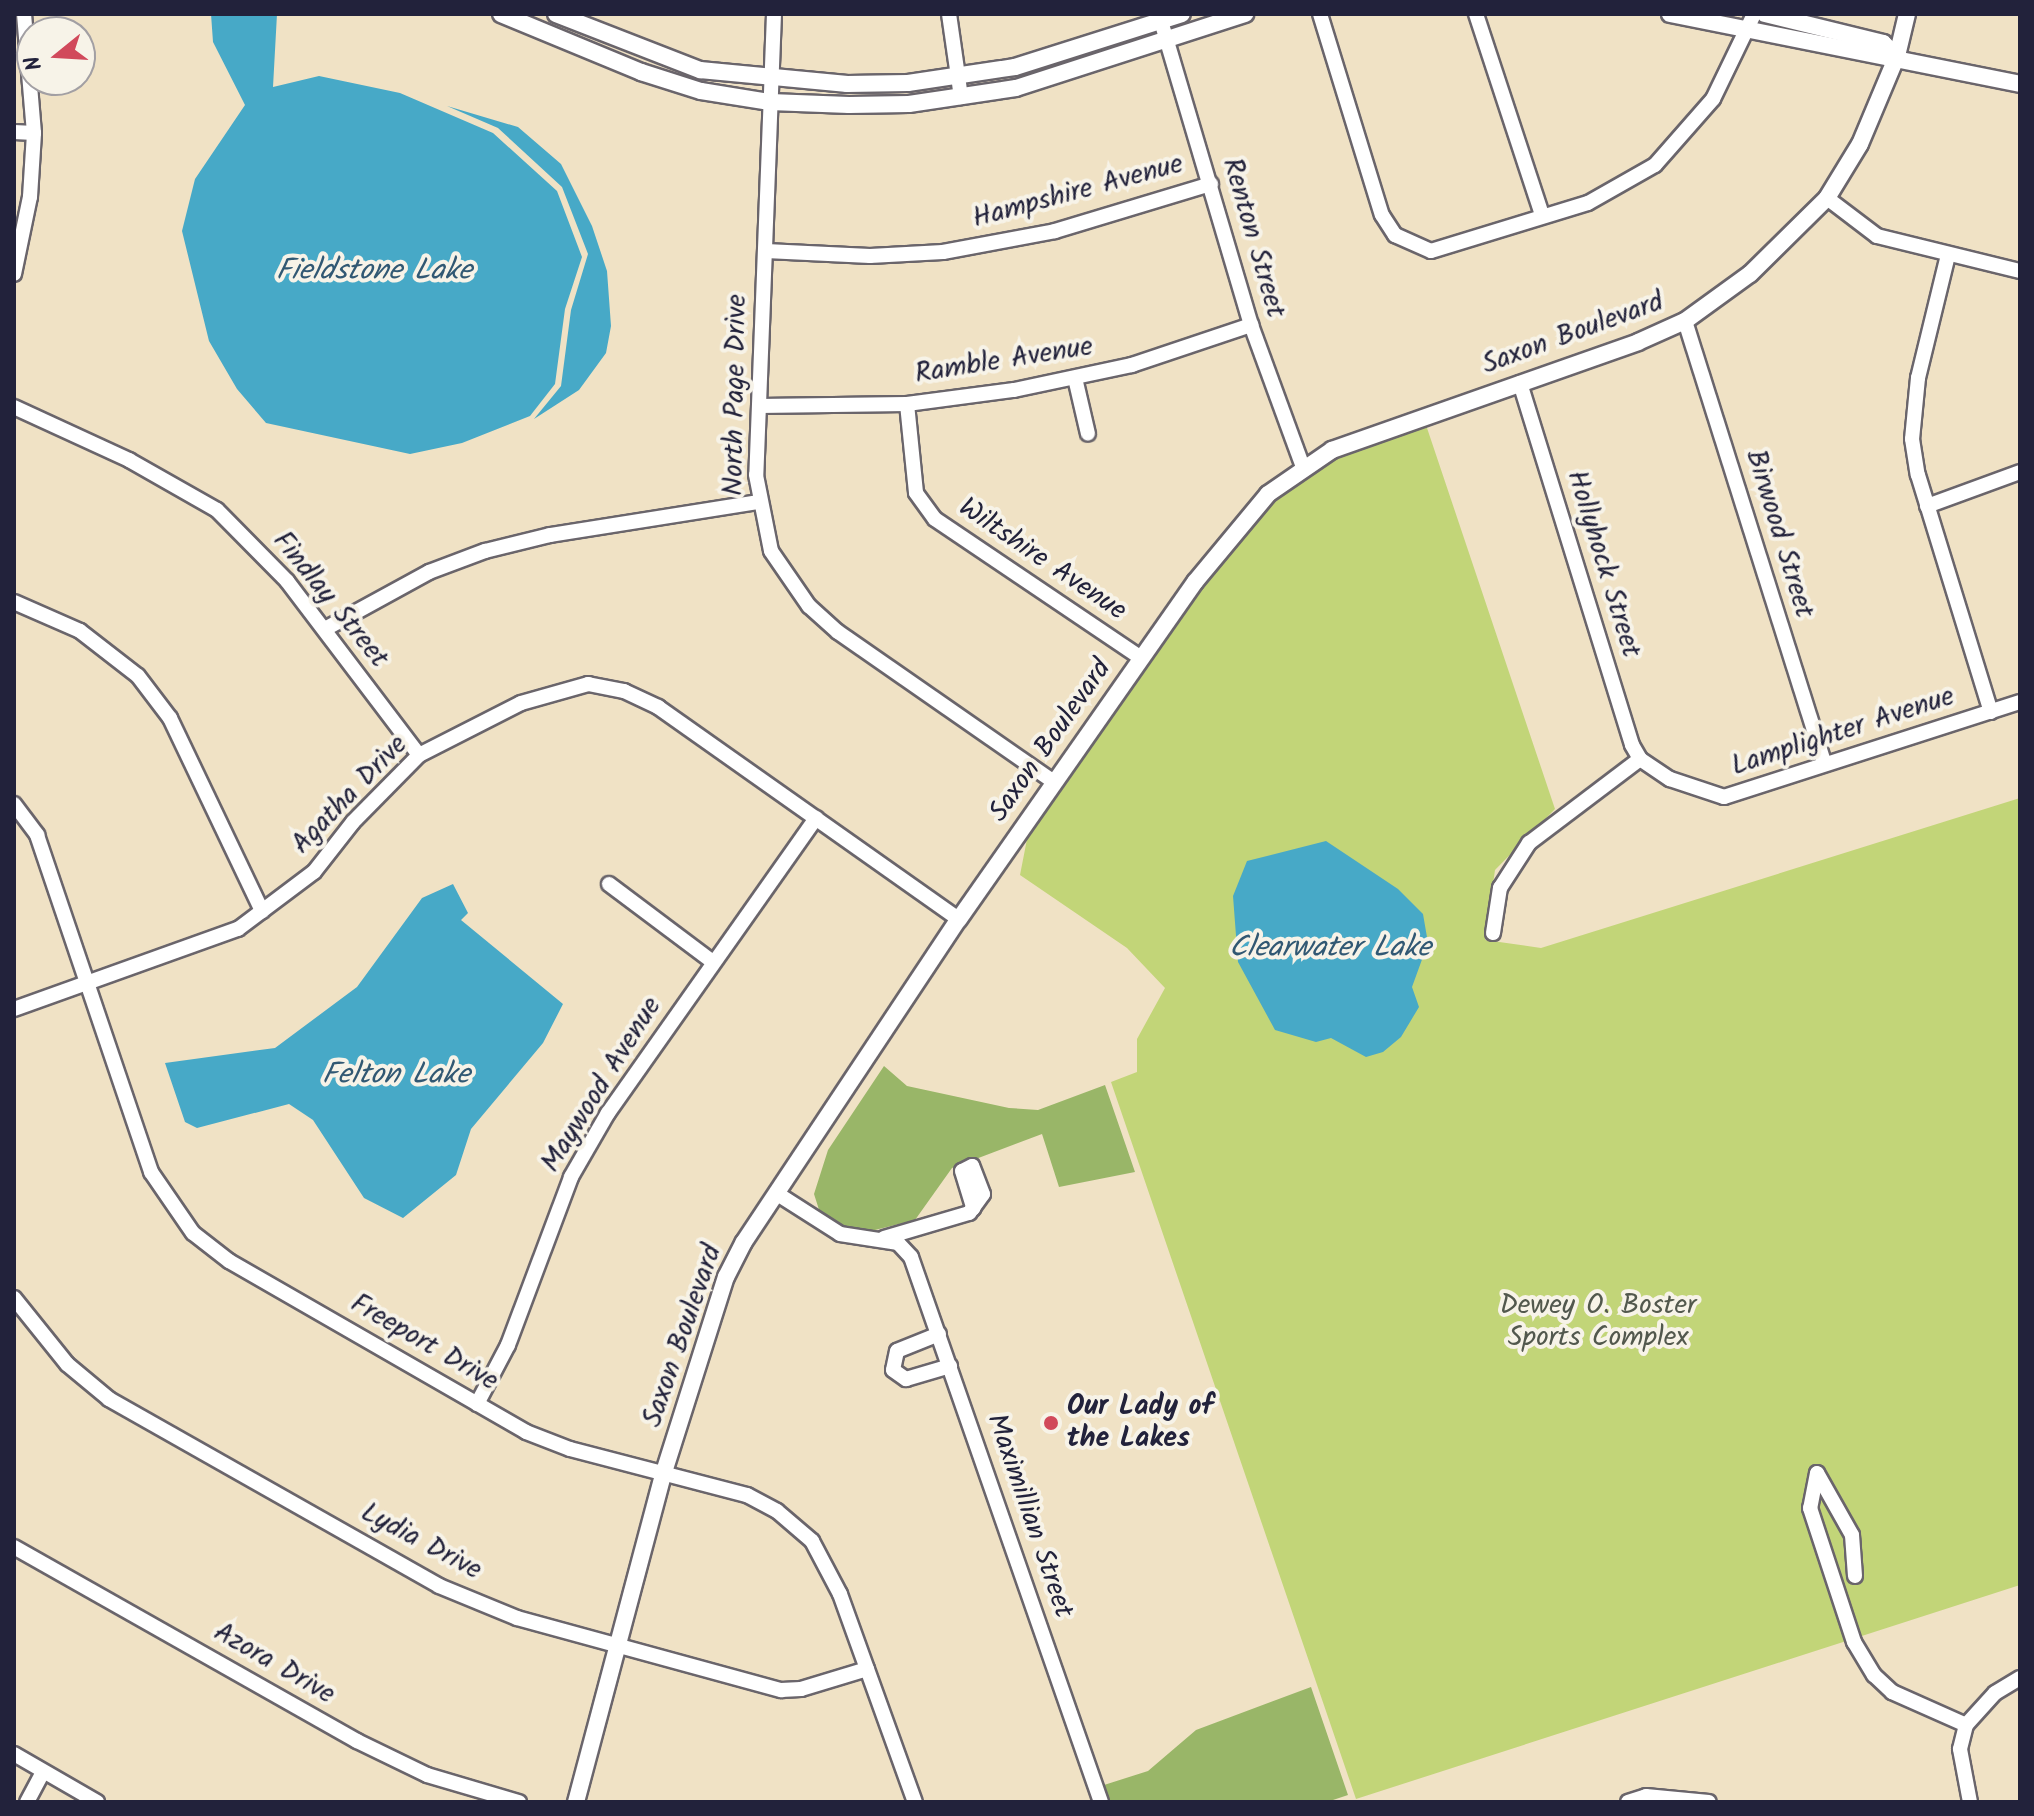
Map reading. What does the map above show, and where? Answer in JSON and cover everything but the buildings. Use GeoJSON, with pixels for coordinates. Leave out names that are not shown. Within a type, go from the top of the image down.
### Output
{"type":"FeatureCollection","features":[{"type":"Feature","properties":{"kind":"main road"},"geometry":{"type":"LineString","coordinates":[[501,14],[641,72],[701,91],[770,102],[909,104],[1016,88],[1245,14]]}},
{"type":"Feature","properties":{"kind":"main road"},"geometry":{"type":"LineString","coordinates":[[556,14],[700,70],[768,80],[908,83],[1015,67],[1182,14]]}},
{"type":"Feature","properties":{"kind":"main road"},"geometry":{"type":"LineString","coordinates":[[1670,14],[1879,58],[1897,56],[2020,84]]}},
{"type":"Feature","properties":{"kind":"main road"},"geometry":{"type":"LineString","coordinates":[[1765,14],[1883,43],[1897,56]]}},
{"type":"Feature","properties":{"kind":"main road","name":"Saxon Boulevard"},"geometry":{"type":"LineString","coordinates":[[576,1802],[664,1472],[726,1277],[776,1193],[959,919],[1141,658],[1236,529],[1303,467],[1370,434],[1597,359],[1685,321],[1786,243],[1827,198],[1860,144],[1897,56],[1907,14]]}},
{"type":"Feature","properties":{"kind":"street"},"geometry":{"type":"LineString","coordinates":[[14,274],[30,197],[34,133],[24,14]]}},
{"type":"Feature","properties":{"kind":"street","name":"North Page Drive"},"geometry":{"type":"LineString","coordinates":[[774,14],[768,80],[770,102],[758,502],[771,551],[809,606],[1054,782]]}},
{"type":"Feature","properties":{"kind":"street"},"geometry":{"type":"LineString","coordinates":[[949,14],[961,97]]}},
{"type":"Feature","properties":{"kind":"street"},"geometry":{"type":"LineString","coordinates":[[1320,14],[1382,215],[1395,235],[1431,251],[1448,250],[1542,215],[1588,203],[1655,165],[1713,99],[1754,14]]}},
{"type":"Feature","properties":{"kind":"street"},"geometry":{"type":"LineString","coordinates":[[1476,14],[1542,215]]}},
{"type":"Feature","properties":{"kind":"street","name":"Renton Street"},"geometry":{"type":"LineString","coordinates":[[1161,21],[1251,325],[1303,467]]}},
{"type":"Feature","properties":{"kind":"street"},"geometry":{"type":"LineString","coordinates":[[14,132],[34,133]]}},
{"type":"Feature","properties":{"kind":"street","name":"Hampshire Avenue"},"geometry":{"type":"LineString","coordinates":[[766,251],[870,256],[943,252],[1055,231],[1211,184]]}},
{"type":"Feature","properties":{"kind":"street"},"geometry":{"type":"LineString","coordinates":[[1827,198],[1877,236],[2020,271]]}},
{"type":"Feature","properties":{"kind":"street"},"geometry":{"type":"LineString","coordinates":[[1948,255],[1912,417],[1918,475],[1991,712]]}},
{"type":"Feature","properties":{"kind":"street","name":"Birwood Street"},"geometry":{"type":"LineString","coordinates":[[1685,321],[1824,762]]}},
{"type":"Feature","properties":{"kind":"street","name":"Ramble Avenue"},"geometry":{"type":"LineString","coordinates":[[759,406],[907,404],[1075,378],[1184,349],[1251,325]]}},
{"type":"Feature","properties":{"kind":"street"},"geometry":{"type":"LineString","coordinates":[[1075,378],[1088,434]]}},
{"type":"Feature","properties":{"kind":"street","name":"Hollyhock Street"},"geometry":{"type":"LineString","coordinates":[[1520,383],[1640,759]]}},
{"type":"Feature","properties":{"kind":"street","name":"Wiltshire Avenue"},"geometry":{"type":"LineString","coordinates":[[907,404],[916,493],[935,519],[1141,658]]}},
{"type":"Feature","properties":{"kind":"street","name":"Findlay Street"},"geometry":{"type":"LineString","coordinates":[[14,407],[129,460],[217,510],[287,581],[419,755]]}},
{"type":"Feature","properties":{"kind":"street"},"geometry":{"type":"LineString","coordinates":[[1927,506],[2020,472]]}},
{"type":"Feature","properties":{"kind":"street"},"geometry":{"type":"LineString","coordinates":[[325,629],[429,572],[485,551],[550,535],[758,502]]}},
{"type":"Feature","properties":{"kind":"street"},"geometry":{"type":"LineString","coordinates":[[14,602],[80,631],[138,676],[182,741],[230,854],[262,911]]}},
{"type":"Feature","properties":{"kind":"street","name":"Agatha Drive"},"geometry":{"type":"LineString","coordinates":[[14,1009],[189,950],[238,929],[314,872],[353,822],[419,755],[521,703],[588,684],[624,691],[658,707],[959,919]]}},
{"type":"Feature","properties":{"kind":"street","name":"Lamplighter Avenue"},"geometry":{"type":"LineString","coordinates":[[1640,759],[1693,791],[1724,797],[1824,762],[2020,702]]}},
{"type":"Feature","properties":{"kind":"street"},"geometry":{"type":"LineString","coordinates":[[1493,933],[1500,888],[1529,843],[1640,759]]}},
{"type":"Feature","properties":{"kind":"street","name":"Freeport Drive"},"geometry":{"type":"LineString","coordinates":[[14,804],[37,835],[85,985],[151,1172],[193,1233],[229,1261],[477,1404],[570,1449],[747,1495],[777,1511],[812,1541],[840,1594],[915,1802]]}},
{"type":"Feature","properties":{"kind":"street","name":"Maywood Avenue"},"geometry":{"type":"LineString","coordinates":[[477,1404],[508,1345],[571,1177],[713,962],[816,818]]}},
{"type":"Feature","properties":{"kind":"street"},"geometry":{"type":"LineString","coordinates":[[609,884],[713,962]]}},
{"type":"Feature","properties":{"kind":"street"},"geometry":{"type":"LineString","coordinates":[[776,1193],[840,1234],[884,1238],[973,1208]]}},
{"type":"Feature","properties":{"kind":"street","name":"Maximillian Street"},"geometry":{"type":"LineString","coordinates":[[884,1238],[905,1248],[939,1334],[1101,1802]]}},
{"type":"Feature","properties":{"kind":"street","name":"Lydia Drive"},"geometry":{"type":"LineString","coordinates":[[14,1298],[67,1364],[109,1399],[439,1586],[517,1618],[781,1690],[867,1669]]}},
{"type":"Feature","properties":{"kind":"street"},"geometry":{"type":"LineString","coordinates":[[939,1334],[897,1351],[893,1370],[906,1379],[950,1366]]}},
{"type":"Feature","properties":{"kind":"street"},"geometry":{"type":"LineString","coordinates":[[1855,1576],[1852,1535],[1817,1473],[1810,1508],[1854,1642],[1874,1675],[1892,1692],[1966,1725]]}},
{"type":"Feature","properties":{"kind":"street","name":"Azora Drive"},"geometry":{"type":"LineString","coordinates":[[14,1547],[357,1741],[427,1775],[519,1802]]}},
{"type":"Feature","properties":{"kind":"street"},"geometry":{"type":"LineString","coordinates":[[1970,1802],[1960,1749],[1966,1725],[1995,1693],[2020,1678]]}},
{"type":"Feature","properties":{"kind":"street"},"geometry":{"type":"LineString","coordinates":[[14,1754],[97,1802]]}},
{"type":"Feature","properties":{"kind":"street"},"geometry":{"type":"LineString","coordinates":[[27,1802],[43,1772]]}},
{"type":"Feature","properties":{"kind":"street"},"geometry":{"type":"LineString","coordinates":[[1628,1802],[1657,1796],[1709,1802]]}},
{"type":"Feature","properties":{"kind":"green space","name":"Dewey O. Boster Sports Complex"},"geometry":{"type":"Polygon","coordinates":[[[1425,422],[1555,809],[1495,870],[1485,940],[1541,948],[2020,798],[2020,1585],[1356,1799],[1111,1082],[1137,1072],[1137,1039],[1165,988],[1127,948],[1020,875],[1028,834],[1210,573],[1256,515],[1334,458],[1425,422]]]}},
{"type":"Feature","properties":{"kind":"green space"},"geometry":{"type":"Polygon","coordinates":[[[884,1066],[907,1086],[1009,1108],[1038,1110],[1105,1085],[1135,1172],[1059,1187],[1042,1134],[952,1168],[915,1220],[871,1231],[843,1228],[821,1216],[814,1194],[828,1150],[884,1066]]]}},
{"type":"Feature","properties":{"kind":"green space"},"geometry":{"type":"Polygon","coordinates":[[[1311,1687],[1348,1795],[1327,1802],[1110,1802],[1104,1785],[1148,1771],[1196,1730],[1311,1687]]]}},
{"type":"Feature","properties":{"kind":"water","name":"Fieldstone Lake"},"geometry":{"type":"Polygon","coordinates":[[[211,14],[277,14],[273,87],[319,76],[400,93],[493,133],[557,191],[582,257],[565,309],[555,384],[530,416],[462,443],[410,454],[266,423],[237,389],[209,341],[182,231],[195,179],[245,105],[213,42],[211,14]]]}},
{"type":"Feature","properties":{"kind":"water"},"geometry":{"type":"Polygon","coordinates":[[[447,106],[518,127],[561,164],[592,226],[607,271],[611,326],[606,353],[579,390],[534,419],[561,386],[571,310],[588,254],[562,187],[498,128],[447,106]]]}},
{"type":"Feature","properties":{"kind":"water","name":"Clearwater Lake"},"geometry":{"type":"Polygon","coordinates":[[[1326,841],[1398,889],[1423,914],[1428,943],[1412,987],[1419,1007],[1401,1037],[1383,1052],[1366,1057],[1331,1038],[1316,1042],[1275,1030],[1238,962],[1233,896],[1247,861],[1326,841]]]}},
{"type":"Feature","properties":{"kind":"water","name":"Felton Lake"},"geometry":{"type":"Polygon","coordinates":[[[453,884],[468,913],[461,920],[563,1004],[543,1043],[471,1129],[456,1175],[403,1218],[364,1198],[313,1120],[289,1104],[197,1128],[185,1122],[165,1063],[275,1048],[357,987],[422,898],[453,884]]]}},
{"type":"Feature","properties":{"kind":"place","name":"Our Lady of the Lakes"},"geometry":{"type":"Point","coordinates":[1051,1423]}}]}
